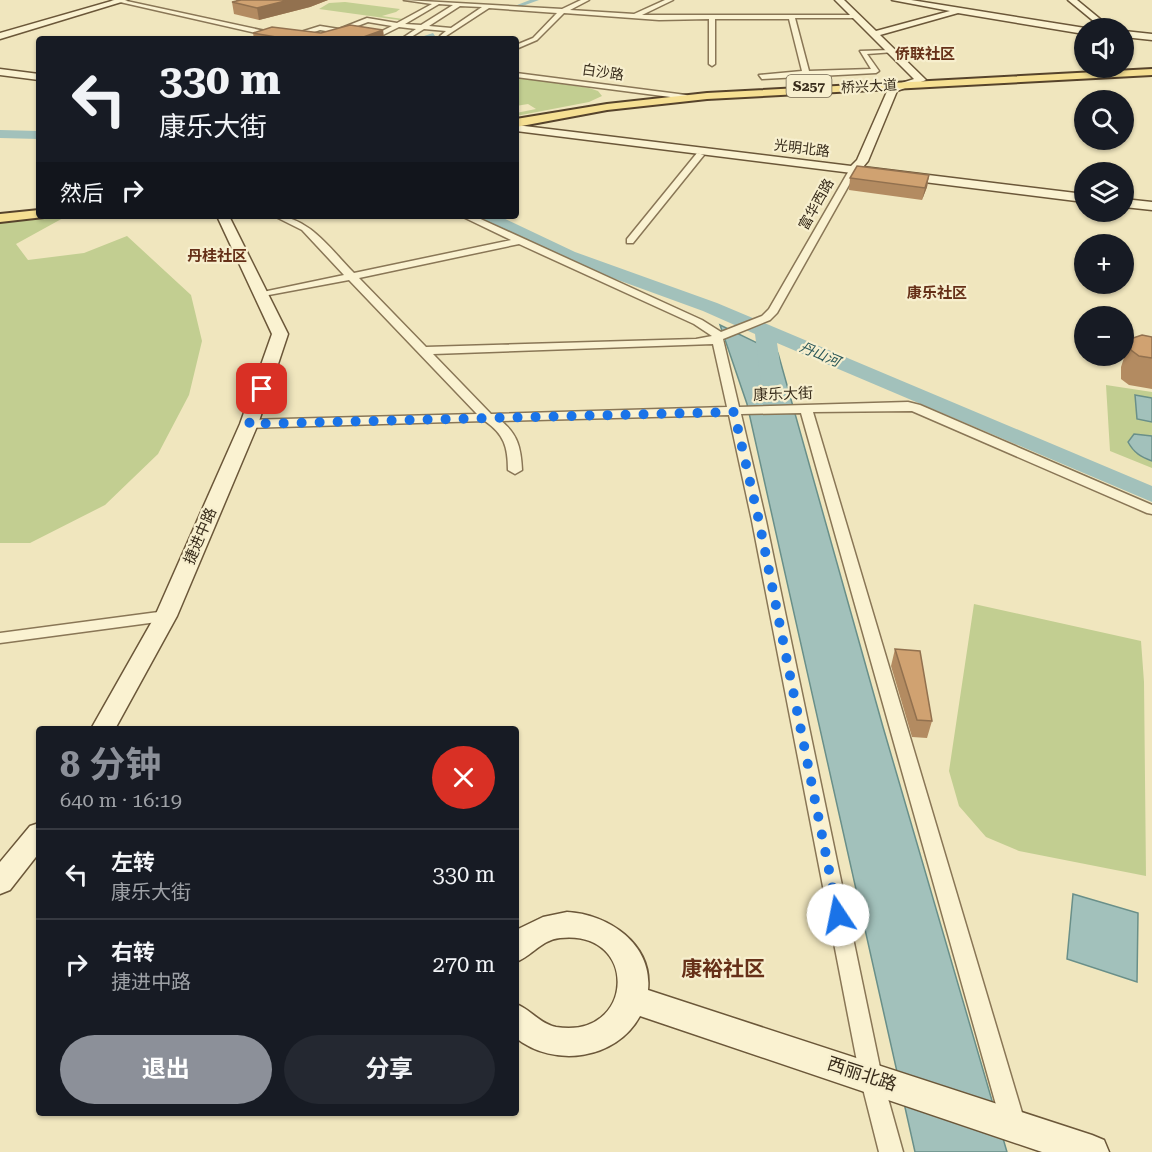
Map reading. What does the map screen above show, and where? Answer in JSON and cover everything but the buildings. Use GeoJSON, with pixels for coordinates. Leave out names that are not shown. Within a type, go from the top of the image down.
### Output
{"type":"FeatureCollection","features":[{"type":"Feature","properties":{"kind":"main road"},"geometry":{"type":"LineString","coordinates":[[0,30],[94,0]]}},
{"type":"Feature","properties":{"kind":"main road"},"geometry":{"type":"LineString","coordinates":[[0,30],[102,0]]}},
{"type":"Feature","properties":{"kind":"main road"},"geometry":{"type":"LineString","coordinates":[[0,30],[118,0]]}},
{"type":"Feature","properties":{"kind":"main road"},"geometry":{"type":"LineString","coordinates":[[896,0],[1074,28]]}},
{"type":"Feature","properties":{"kind":"main road"},"geometry":{"type":"LineString","coordinates":[[908,0],[1074,28]]}},
{"type":"Feature","properties":{"kind":"main road"},"geometry":{"type":"LineString","coordinates":[[1072,0],[1094,18]]}},
{"type":"Feature","properties":{"kind":"main road"},"geometry":{"type":"LineString","coordinates":[[842,1],[921,80]]}},
{"type":"Feature","properties":{"kind":"main road"},"geometry":{"type":"LineString","coordinates":[[873,34],[959,11]]}},
{"type":"Feature","properties":{"kind":"main road"},"geometry":{"type":"LineString","coordinates":[[1134,36],[1152,39]]}},
{"type":"Feature","properties":{"kind":"main road"},"geometry":{"type":"LineString","coordinates":[[0,71],[36,69]]}},
{"type":"Feature","properties":{"kind":"main road","name":"桥兴大道"},"geometry":{"type":"LineString","coordinates":[[519,118],[669,95],[921,80],[1152,70]]}},
{"type":"Feature","properties":{"kind":"main road","name":"桥兴大道"},"geometry":{"type":"LineString","coordinates":[[519,122],[686,98],[1152,70]]}},
{"type":"Feature","properties":{"kind":"main road"},"geometry":{"type":"LineString","coordinates":[[0,71],[36,77]]}},
{"type":"Feature","properties":{"kind":"main road"},"geometry":{"type":"LineString","coordinates":[[903,85],[921,80]]}},
{"type":"Feature","properties":{"kind":"main road","name":"富华西路"},"geometry":{"type":"LineString","coordinates":[[852,171],[862,161],[893,89],[903,85]]}},
{"type":"Feature","properties":{"kind":"main road"},"geometry":{"type":"LineString","coordinates":[[570,135],[561,129],[559,124],[562,118],[572,113]]}},
{"type":"Feature","properties":{"kind":"main road","name":"光明北路"},"geometry":{"type":"LineString","coordinates":[[519,128],[1074,199]]}},
{"type":"Feature","properties":{"kind":"main road","name":"光明北路"},"geometry":{"type":"LineString","coordinates":[[519,133],[852,171]]}},
{"type":"Feature","properties":{"kind":"main road"},"geometry":{"type":"LineString","coordinates":[[1134,206],[1152,208]]}},
{"type":"Feature","properties":{"kind":"main road"},"geometry":{"type":"LineString","coordinates":[[0,212],[36,208]]}},
{"type":"Feature","properties":{"kind":"main road"},"geometry":{"type":"LineString","coordinates":[[0,218],[36,214]]}},
{"type":"Feature","properties":{"kind":"main road"},"geometry":{"type":"LineString","coordinates":[[224,219],[262,295]]}},
{"type":"Feature","properties":{"kind":"main road","name":"捷进中路"},"geometry":{"type":"LineString","coordinates":[[105,726],[166,616],[249,424],[275,354],[280,334],[262,295]]}},
{"type":"Feature","properties":{"kind":"main road"},"geometry":{"type":"LineString","coordinates":[[0,882],[36,838]]}},
{"type":"Feature","properties":{"kind":"main road"},"geometry":{"type":"LineString","coordinates":[[519,946],[528,935],[558,924],[590,926],[617,942],[633,969],[632,999],[616,1023],[591,1039],[559,1042],[530,1032],[519,1021]]}},
{"type":"Feature","properties":{"kind":"main road","name":"西丽北路"},"geometry":{"type":"LineString","coordinates":[[632,999],[1078,1147]]}},
{"type":"Feature","properties":{"kind":"street"},"geometry":{"type":"LineString","coordinates":[[118,0],[276,36]]}},
{"type":"Feature","properties":{"kind":"street"},"geometry":{"type":"LineString","coordinates":[[407,0],[633,16],[855,16]]}},
{"type":"Feature","properties":{"kind":"street"},"geometry":{"type":"LineString","coordinates":[[443,36],[497,0]]}},
{"type":"Feature","properties":{"kind":"street"},"geometry":{"type":"LineString","coordinates":[[519,46],[535,39],[561,12],[586,0]]}},
{"type":"Feature","properties":{"kind":"street"},"geometry":{"type":"LineString","coordinates":[[633,16],[670,0]]}},
{"type":"Feature","properties":{"kind":"street"},"geometry":{"type":"LineString","coordinates":[[376,36],[436,3]]}},
{"type":"Feature","properties":{"kind":"street"},"geometry":{"type":"LineString","coordinates":[[408,36],[458,5]]}},
{"type":"Feature","properties":{"kind":"street"},"geometry":{"type":"LineString","coordinates":[[418,14],[450,17]]}},
{"type":"Feature","properties":{"kind":"street"},"geometry":{"type":"LineString","coordinates":[[791,16],[806,73]]}},
{"type":"Feature","properties":{"kind":"street"},"geometry":{"type":"LineString","coordinates":[[460,17],[470,18]]}},
{"type":"Feature","properties":{"kind":"street"},"geometry":{"type":"LineString","coordinates":[[712,17],[712,64]]}},
{"type":"Feature","properties":{"kind":"street"},"geometry":{"type":"LineString","coordinates":[[340,31],[367,20],[452,30]]}},
{"type":"Feature","properties":{"kind":"street"},"geometry":{"type":"LineString","coordinates":[[298,36],[328,24]]}},
{"type":"Feature","properties":{"kind":"street"},"geometry":{"type":"LineString","coordinates":[[320,28],[363,36]]}},
{"type":"Feature","properties":{"kind":"street"},"geometry":{"type":"LineString","coordinates":[[354,35],[360,36]]}},
{"type":"Feature","properties":{"kind":"street"},"geometry":{"type":"LineString","coordinates":[[762,77],[876,71],[862,52],[891,52]]}},
{"type":"Feature","properties":{"kind":"street","name":"白沙路"},"geometry":{"type":"LineString","coordinates":[[519,75],[686,98]]}},
{"type":"Feature","properties":{"kind":"street"},"geometry":{"type":"LineString","coordinates":[[630,242],[700,155]]}},
{"type":"Feature","properties":{"kind":"street","name":"富华西路"},"geometry":{"type":"LineString","coordinates":[[719,338],[766,318],[773,311],[852,171]]}},
{"type":"Feature","properties":{"kind":"street"},"geometry":{"type":"LineString","coordinates":[[285,219],[304,228],[488,418],[504,428],[514,445],[515,470]]}},
{"type":"Feature","properties":{"kind":"street"},"geometry":{"type":"LineString","coordinates":[[472,219],[698,322],[719,338],[740,412],[759,521],[871,1077],[891,1152]]}},
{"type":"Feature","properties":{"kind":"street"},"geometry":{"type":"LineString","coordinates":[[262,295],[520,241]]}},
{"type":"Feature","properties":{"kind":"street"},"geometry":{"type":"LineString","coordinates":[[423,351],[679,343],[719,338]]}},
{"type":"Feature","properties":{"kind":"street","name":"康乐大街"},"geometry":{"type":"LineString","coordinates":[[249,424],[902,406],[916,408],[1152,510]]}},
{"type":"Feature","properties":{"kind":"street"},"geometry":{"type":"LineString","coordinates":[[806,410],[1014,1126]]}},
{"type":"Feature","properties":{"kind":"street"},"geometry":{"type":"LineString","coordinates":[[0,638],[166,616]]}},
{"type":"Feature","properties":{"kind":"green space"},"geometry":{"type":"Polygon","coordinates":[[[345,2],[400,9],[382,16],[403,19],[319,9],[329,3],[345,2]]]}},
{"type":"Feature","properties":{"kind":"green space"},"geometry":{"type":"Polygon","coordinates":[[[519,77],[589,88],[598,91],[602,96],[589,102],[519,115],[519,112],[536,109],[528,104],[519,106],[519,77]]]}},
{"type":"Feature","properties":{"kind":"green space"},"geometry":{"type":"Polygon","coordinates":[[[61,219],[16,244],[28,260],[84,253],[127,236],[191,295],[202,341],[189,395],[158,454],[105,505],[30,543],[0,543],[0,223],[61,219]]]}},
{"type":"Feature","properties":{"kind":"green space"},"geometry":{"type":"Polygon","coordinates":[[[1106,385],[1152,392],[1152,468],[1110,451],[1106,385]]]}},
{"type":"Feature","properties":{"kind":"green space"},"geometry":{"type":"Polygon","coordinates":[[[974,604],[1141,641],[1144,682],[1146,876],[1019,851],[986,837],[959,806],[949,771],[974,604]]]}},
{"type":"Feature","properties":{"kind":"water"},"geometry":{"type":"Polygon","coordinates":[[[720,325],[778,353],[883,727],[1007,1152],[915,1152],[747,404],[720,325]]]}},
{"type":"Feature","properties":{"kind":"water"},"geometry":{"type":"Polygon","coordinates":[[[1135,395],[1152,398],[1152,422],[1137,419],[1135,395]]]}},
{"type":"Feature","properties":{"kind":"water"},"geometry":{"type":"Polygon","coordinates":[[[1134,434],[1152,436],[1152,461],[1138,454],[1130,446],[1128,442],[1134,434]]]}},
{"type":"Feature","properties":{"kind":"water"},"geometry":{"type":"Polygon","coordinates":[[[1073,894],[1138,913],[1137,982],[1067,959],[1073,894]]]}},
{"type":"Feature","properties":{"kind":"waterway"},"geometry":{"type":"LineString","coordinates":[[515,7],[536,0]]}},
{"type":"Feature","properties":{"kind":"waterway","name":"丹山河"},"geometry":{"type":"LineString","coordinates":[[0,134],[36,135]]}},
{"type":"Feature","properties":{"kind":"waterway","name":"丹山河"},"geometry":{"type":"LineString","coordinates":[[492,219],[569,256],[710,307],[765,330]]}},
{"type":"Feature","properties":{"kind":"waterway","name":"丹山河"},"geometry":{"type":"LineString","coordinates":[[765,330],[1152,495]]}},
{"type":"Feature","properties":{"kind":"waterway"},"geometry":{"type":"LineString","coordinates":[[765,330],[772,383]]}},
{"type":"Feature","properties":{"kind":"district","name":"侨联社区"},"geometry":{"type":"Point","coordinates":[925,54]}},
{"type":"Feature","properties":{"kind":"district","name":"丹桂社区"},"geometry":{"type":"Point","coordinates":[217,256]}},
{"type":"Feature","properties":{"kind":"district","name":"康乐社区"},"geometry":{"type":"Point","coordinates":[937,293]}},
{"type":"Feature","properties":{"kind":"district","name":"康裕社区"},"geometry":{"type":"Point","coordinates":[723,969]}},
{"type":"Feature","properties":{"kind":"route"},"geometry":{"type":"LineString","coordinates":[[262,389],[249,424],[734,412],[759,521],[838,915]]}}]}
